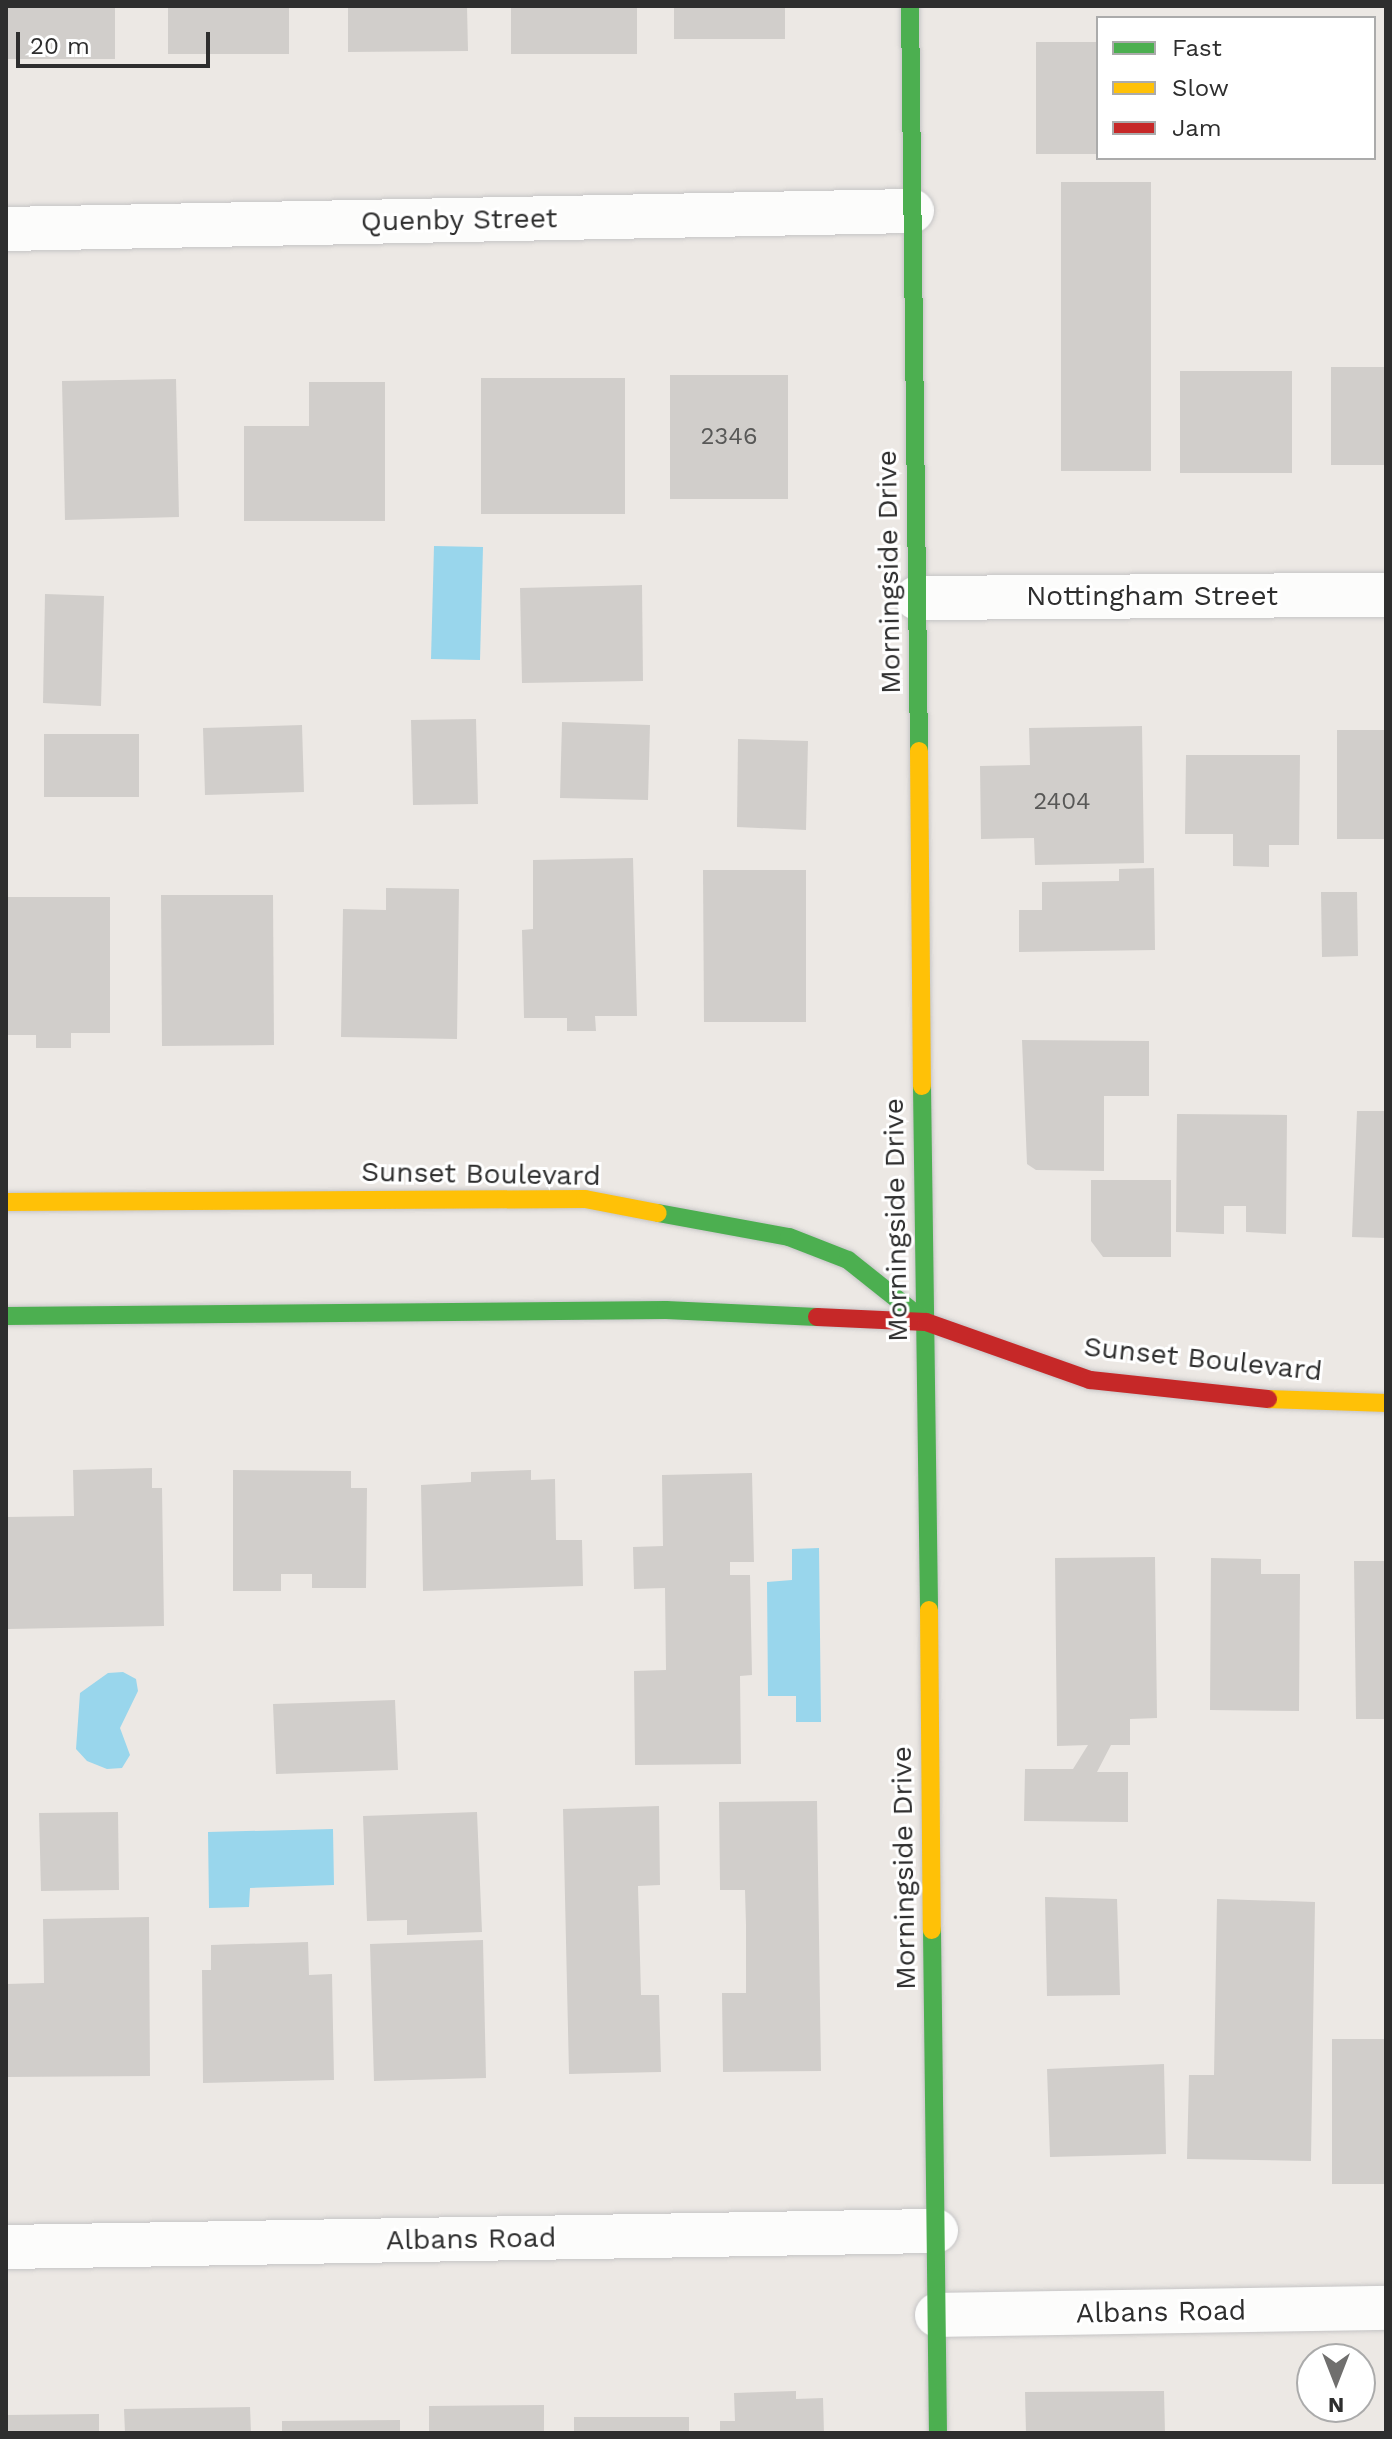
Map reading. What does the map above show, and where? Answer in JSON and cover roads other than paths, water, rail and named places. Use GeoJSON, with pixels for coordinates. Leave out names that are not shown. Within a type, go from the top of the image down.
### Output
{"type":"FeatureCollection","features":[{"type":"Feature","properties":{"kind":"street","name":"Morningside Drive"},"geometry":{"type":"LineString","coordinates":[[910,6],[938,2433]]}},
{"type":"Feature","properties":{"kind":"street","name":"Quenby Street"},"geometry":{"type":"LineString","coordinates":[[6,229],[912,211]]}},
{"type":"Feature","properties":{"kind":"street","name":"Nottingham Street"},"geometry":{"type":"LineString","coordinates":[[917,598],[1386,595]]}},
{"type":"Feature","properties":{"kind":"street","name":"Sunset Boulevard"},"geometry":{"type":"LineString","coordinates":[[6,1202],[585,1199],[789,1237],[848,1260],[926,1322]]}},
{"type":"Feature","properties":{"kind":"street","name":"Sunset Boulevard"},"geometry":{"type":"LineString","coordinates":[[6,1316],[666,1310],[926,1322],[1090,1380],[1282,1401],[1386,1403]]}},
{"type":"Feature","properties":{"kind":"street","name":"Albans Road"},"geometry":{"type":"LineString","coordinates":[[6,2247],[936,2231]]}},
{"type":"Feature","properties":{"kind":"street","name":"Albans Road"},"geometry":{"type":"LineString","coordinates":[[937,2315],[1386,2308]]}},
{"type":"Feature","properties":{"kind":"water"},"geometry":{"type":"Polygon","coordinates":[[[434,546],[483,547],[480,660],[431,659],[434,546]]]}},
{"type":"Feature","properties":{"kind":"water"},"geometry":{"type":"Polygon","coordinates":[[[819,1548],[821,1722],[796,1722],[796,1696],[768,1696],[767,1582],[792,1580],[792,1549],[819,1548]]]}},
{"type":"Feature","properties":{"kind":"water"},"geometry":{"type":"Polygon","coordinates":[[[123,1672],[136,1679],[138,1691],[120,1728],[130,1755],[122,1768],[107,1769],[87,1761],[76,1749],[80,1693],[108,1673],[123,1672]]]}},
{"type":"Feature","properties":{"kind":"water"},"geometry":{"type":"Polygon","coordinates":[[[333,1829],[334,1885],[250,1888],[249,1907],[209,1908],[208,1832],[333,1829]]]}}]}
